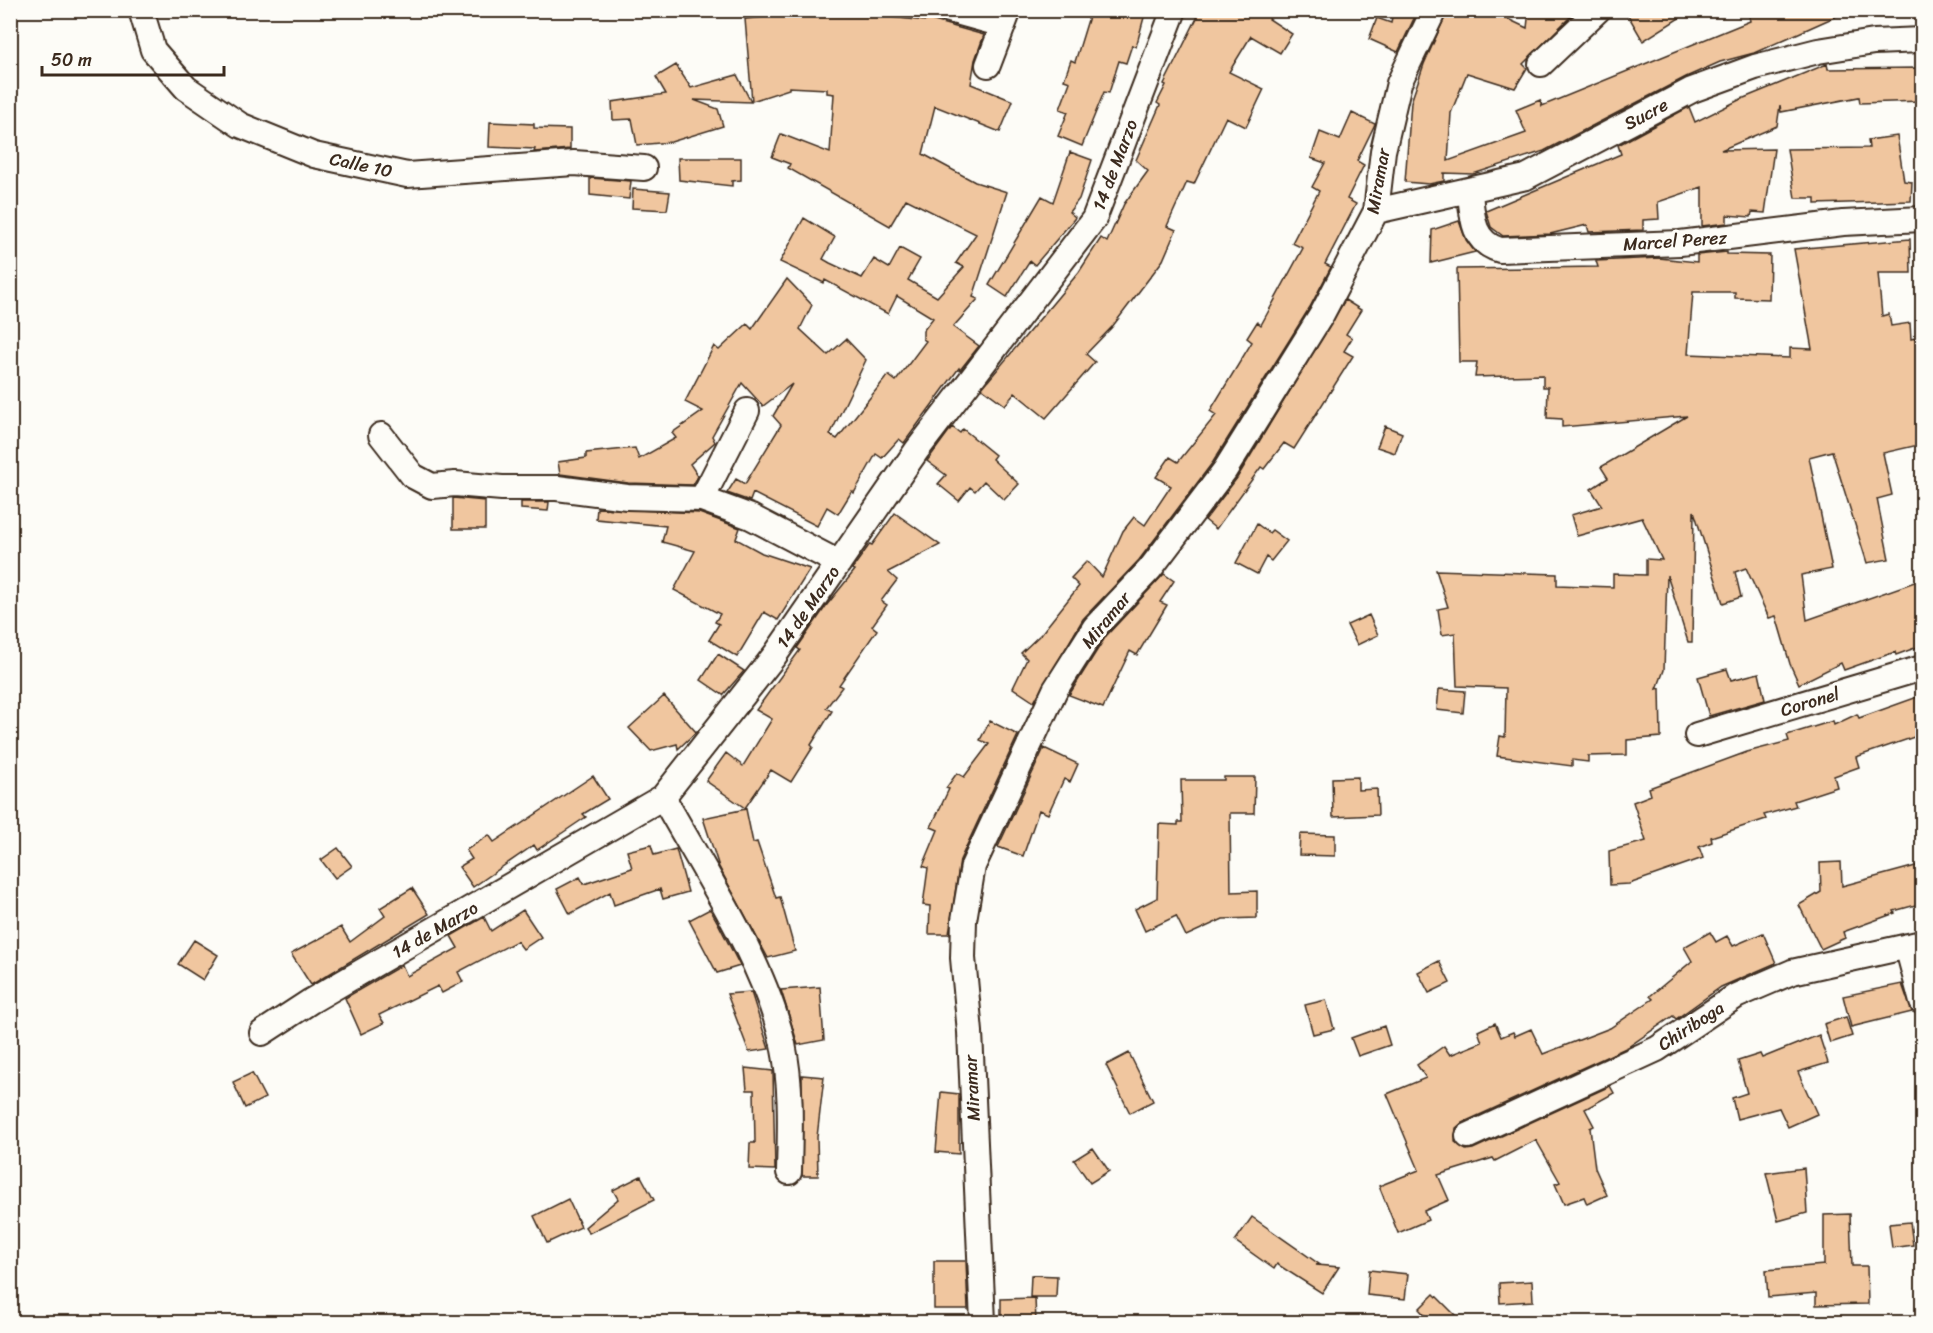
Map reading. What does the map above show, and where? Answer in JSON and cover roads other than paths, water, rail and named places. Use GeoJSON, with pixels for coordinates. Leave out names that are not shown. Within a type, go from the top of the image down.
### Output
{"type":"FeatureCollection","features":[{"type":"Feature","properties":{"kind":"street","name":"Calle 10"},"geometry":{"type":"LineString","coordinates":[[141,10],[153,50],[186,88],[240,125],[314,155],[407,175],[574,163],[644,168]]}},
{"type":"Feature","properties":{"kind":"street"},"geometry":{"type":"LineString","coordinates":[[949,10],[1006,18],[988,65]]}},
{"type":"Feature","properties":{"kind":"street","name":"14 de Marzo"},"geometry":{"type":"LineString","coordinates":[[262,1033],[312,1000],[663,798],[775,655],[917,450],[1094,219],[1174,10]]}},
{"type":"Feature","properties":{"kind":"street","name":"Miramar"},"geometry":{"type":"LineString","coordinates":[[983,1323],[970,1032],[963,958],[964,920],[973,866],[1055,690],[1095,627],[1150,570],[1225,470],[1322,314],[1376,211],[1383,151],[1399,83],[1434,10]]}},
{"type":"Feature","properties":{"kind":"street"},"geometry":{"type":"LineString","coordinates":[[1541,64],[1598,10]]}},
{"type":"Feature","properties":{"kind":"street","name":"Sucre"},"geometry":{"type":"LineString","coordinates":[[1376,211],[1526,177],[1692,90],[1755,67],[1818,51],[1874,42],[1923,40]]}},
{"type":"Feature","properties":{"kind":"street","name":"Marcel Perez"},"geometry":{"type":"LineString","coordinates":[[1470,191],[1472,219],[1476,231],[1487,245],[1500,250],[1680,243],[1844,223],[1923,219]]}},
{"type":"Feature","properties":{"kind":"street"},"geometry":{"type":"LineString","coordinates":[[702,499],[747,411]]}},
{"type":"Feature","properties":{"kind":"street"},"geometry":{"type":"LineString","coordinates":[[381,435],[413,476],[432,486],[455,484],[502,488],[557,488],[627,497],[702,499],[751,517],[839,563]]}},
{"type":"Feature","properties":{"kind":"street","name":"Coronel"},"geometry":{"type":"LineString","coordinates":[[1697,735],[1923,668]]}},
{"type":"Feature","properties":{"kind":"street"},"geometry":{"type":"LineString","coordinates":[[663,798],[731,920],[768,996],[783,1044],[790,1098],[789,1172]]}},
{"type":"Feature","properties":{"kind":"street"},"geometry":{"type":"LineString","coordinates":[[1915,945],[1923,1002]]}},
{"type":"Feature","properties":{"kind":"street","name":"Chiriboga"},"geometry":{"type":"LineString","coordinates":[[1468,1136],[1657,1049],[1746,992],[1792,972],[1915,945]]}}]}
